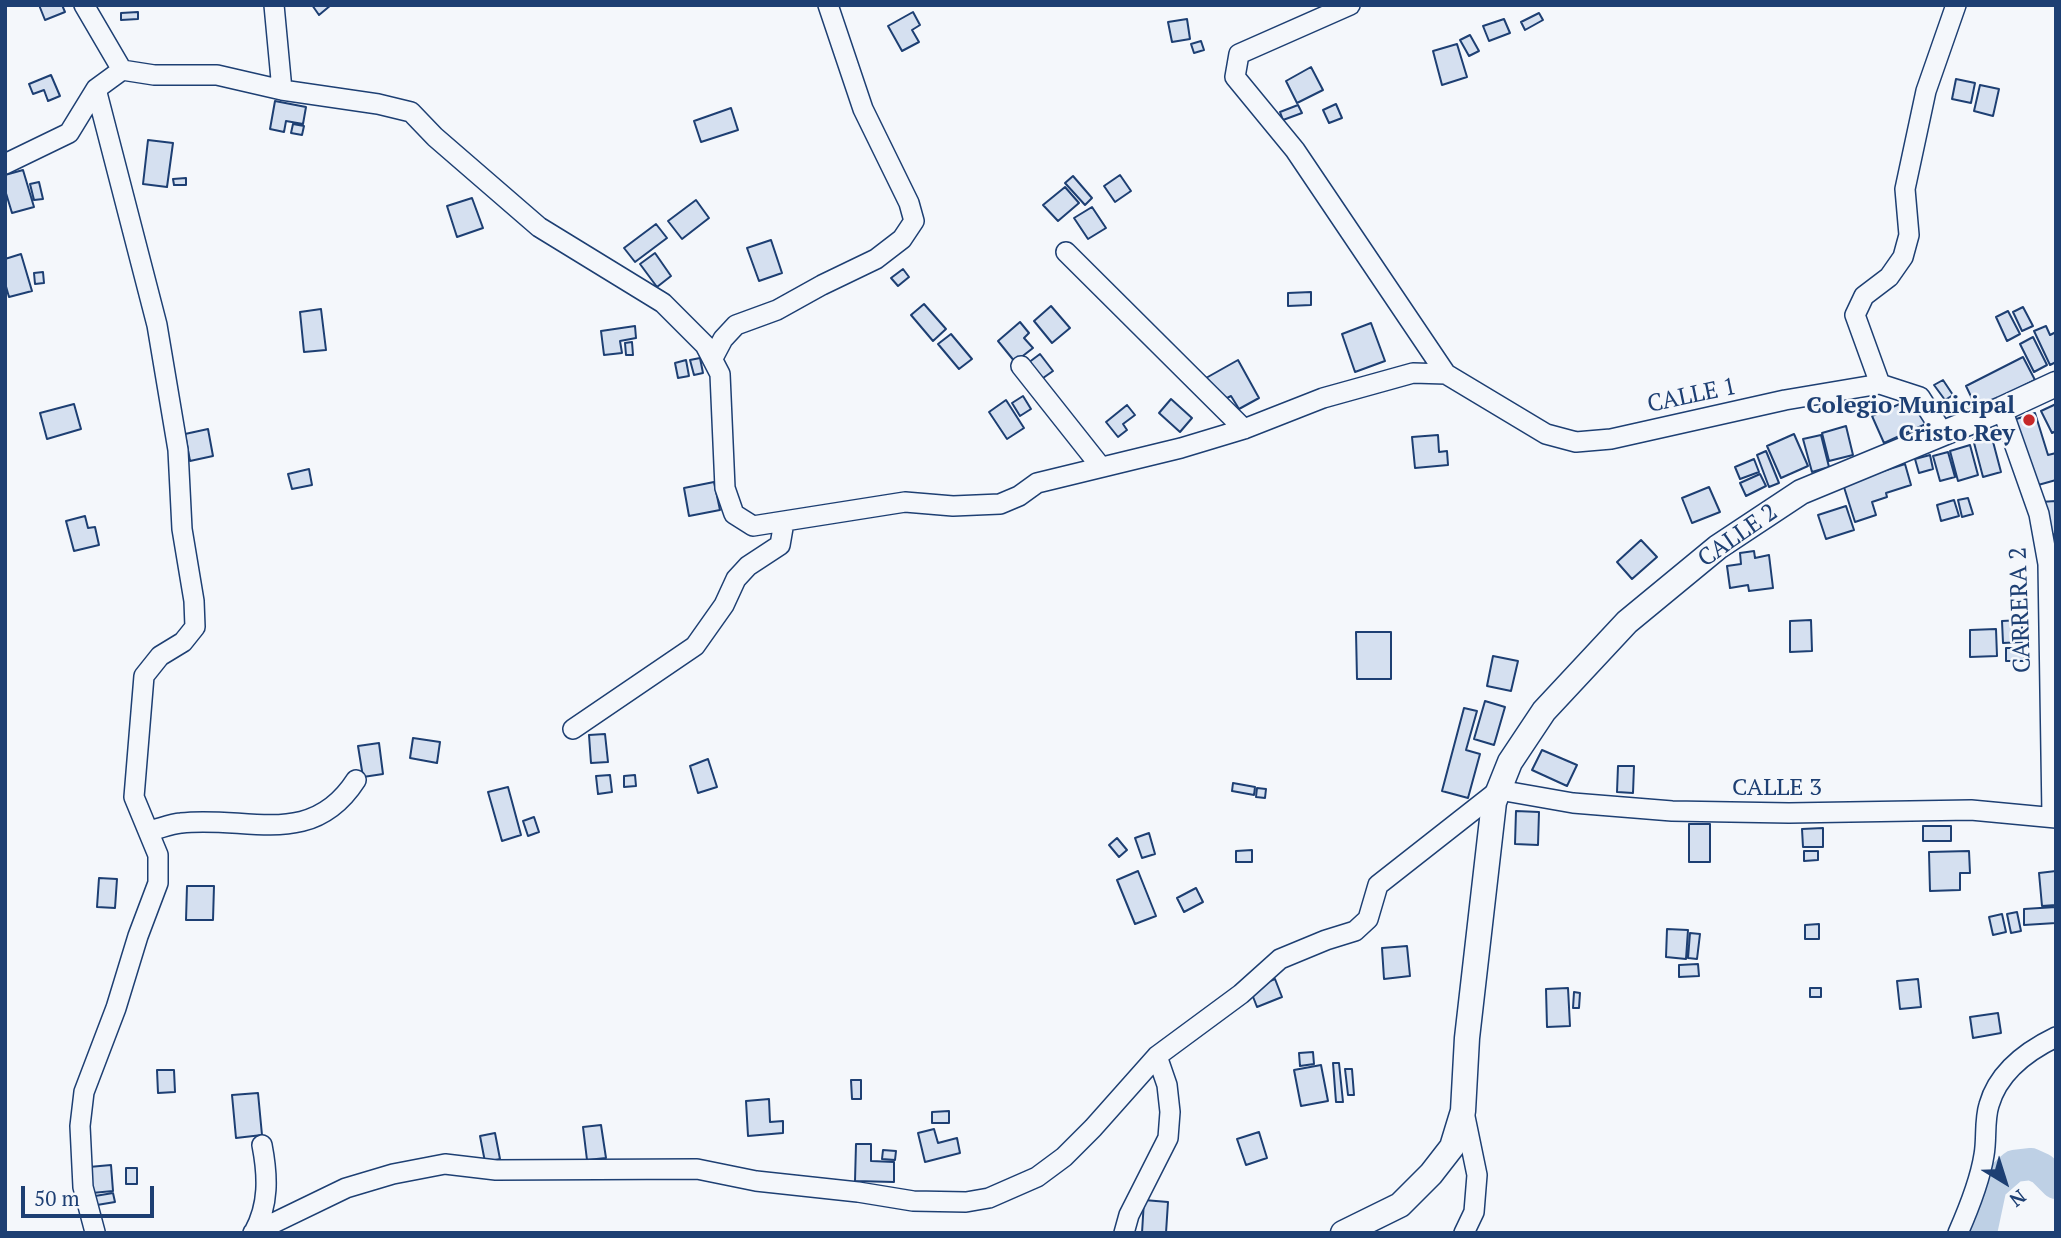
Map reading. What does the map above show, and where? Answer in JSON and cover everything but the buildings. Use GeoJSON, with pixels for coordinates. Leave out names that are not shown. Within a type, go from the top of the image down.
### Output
{"type":"FeatureCollection","features":[{"type":"Feature","properties":{"kind":"main road","name":"CALLE 2"},"geometry":{"type":"LineString","coordinates":[[1343,1233],[1400,1205],[1431,1174],[1452,1147],[1463,1111],[1467,1038],[1494,802],[1510,762],[1544,711],[1627,622],[1718,547],[1801,492],[2056,384]]}},
{"type":"Feature","properties":{"kind":"street"},"geometry":{"type":"LineString","coordinates":[[84,5],[122,70]]}},
{"type":"Feature","properties":{"kind":"street"},"geometry":{"type":"LineString","coordinates":[[274,5],[282,90]]}},
{"type":"Feature","properties":{"kind":"street"},"geometry":{"type":"LineString","coordinates":[[712,358],[723,339],[736,325],[777,310],[876,259],[902,239],[914,221],[909,204],[863,109],[828,5]]}},
{"type":"Feature","properties":{"kind":"street"},"geometry":{"type":"LineString","coordinates":[[1350,5],[1239,54],[1235,77],[1295,150],[1446,374]]}},
{"type":"Feature","properties":{"kind":"street"},"geometry":{"type":"LineString","coordinates":[[1880,384],[1855,315],[1864,296],[1889,277],[1903,257],[1909,235],[1905,189],[1926,91],[1956,5]]}},
{"type":"Feature","properties":{"kind":"street"},"geometry":{"type":"LineString","coordinates":[[5,164],[69,133],[96,89],[122,70],[154,75],[217,75],[282,90],[378,104],[411,113],[539,227],[663,303],[705,345],[720,374],[725,488],[734,514],[753,526],[905,502],[953,506],[1000,504],[1019,496],[1037,483],[1181,448],[1244,429],[1323,398],[1413,373],[1446,374]]}},
{"type":"Feature","properties":{"kind":"street"},"geometry":{"type":"LineString","coordinates":[[95,1232],[83,1187],[80,1126],[84,1092],[116,1008],[158,883],[158,855],[134,797],[144,676],[160,656],[183,642],[195,627],[194,601],[182,529],[178,450],[157,325],[96,89]]}},
{"type":"Feature","properties":{"kind":"street"},"geometry":{"type":"LineString","coordinates":[[1066,252],[1244,429]]}},
{"type":"Feature","properties":{"kind":"street"},"geometry":{"type":"LineString","coordinates":[[1021,366],[1101,467]]}},
{"type":"Feature","properties":{"kind":"street","name":"CALLE 1"},"geometry":{"type":"LineString","coordinates":[[1446,374],[1546,434],[1576,442],[1611,439],[1785,400],[1880,384],[1920,397],[1943,433]]}},
{"type":"Feature","properties":{"kind":"street","name":"CARRERA 2"},"geometry":{"type":"LineString","coordinates":[[2002,409],[2039,514],[2048,564],[2054,817]]}},
{"type":"Feature","properties":{"kind":"street"},"geometry":{"type":"LineString","coordinates":[[573,729],[695,646],[724,605],[736,579],[748,566],[780,545],[784,522]]}},
{"type":"Feature","properties":{"kind":"street"},"geometry":{"type":"LineString","coordinates":[[149,831],[181,823],[290,825],[309,819],[332,806],[346,795],[355,780]]}},
{"type":"Feature","properties":{"kind":"street"},"geometry":{"type":"LineString","coordinates":[[253,1233],[346,1188],[393,1174],[445,1164],[496,1170],[697,1169],[756,1181],[913,1201],[966,1202],[989,1198],[1037,1177],[1064,1157],[1157,1056],[1241,993],[1280,959],[1355,931],[1368,919],[1378,885],[1499,790]]}},
{"type":"Feature","properties":{"kind":"street","name":"CALLE 3"},"geometry":{"type":"LineString","coordinates":[[1499,790],[1573,803],[1672,811],[1789,813],[1971,810],[2054,817]]}},
{"type":"Feature","properties":{"kind":"street"},"geometry":{"type":"LineString","coordinates":[[1958,1233],[1969,1209],[1984,1156],[1989,1105],[2007,1072],[2035,1047],[2056,1037]]}},
{"type":"Feature","properties":{"kind":"street"},"geometry":{"type":"LineString","coordinates":[[1124,1233],[1129,1215],[1168,1138],[1170,1112],[1167,1085],[1157,1056]]}},
{"type":"Feature","properties":{"kind":"street"},"geometry":{"type":"LineString","coordinates":[[1463,1111],[1477,1175],[1474,1212],[1464,1233]]}},
{"type":"Feature","properties":{"kind":"street"},"geometry":{"type":"LineString","coordinates":[[253,1233],[263,1214],[266,1192],[266,1167],[262,1145]]}},
{"type":"Feature","properties":{"kind":"waterway"},"geometry":{"type":"LineString","coordinates":[[1981,1233],[1991,1186],[2014,1166],[2031,1164],[2042,1169],[2056,1183]]}},
{"type":"Feature","properties":{"kind":"place","name":"Colegio Municipal Cristo Rey"},"geometry":{"type":"Point","coordinates":[2029,420]}}]}
